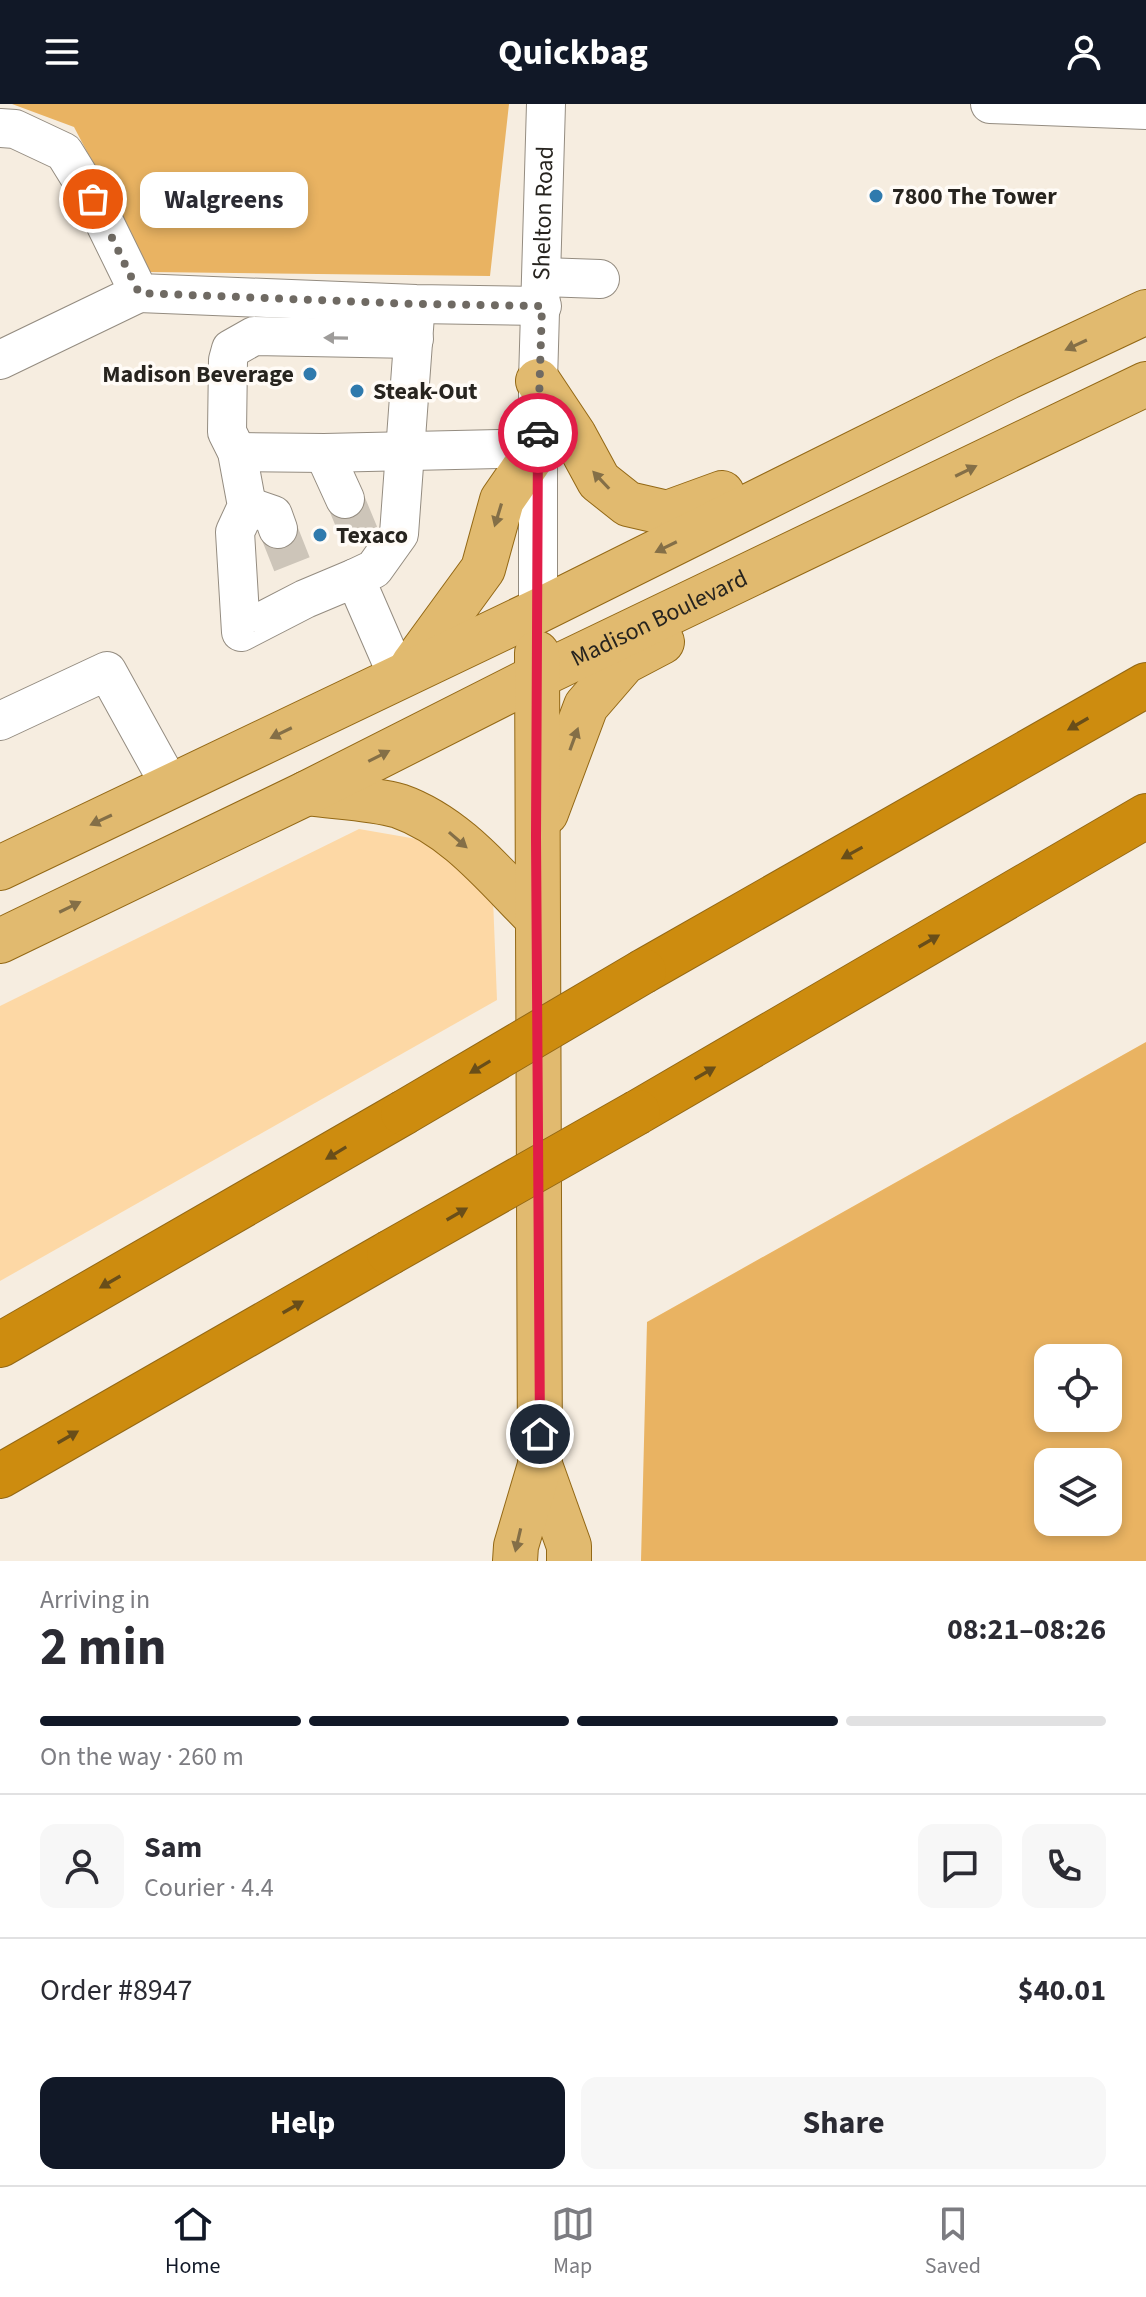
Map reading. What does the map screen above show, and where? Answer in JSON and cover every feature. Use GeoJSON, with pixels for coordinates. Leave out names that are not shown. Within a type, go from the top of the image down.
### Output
{"type":"FeatureCollection","features":[{"type":"Feature","properties":{"kind":"highway"},"geometry":{"type":"LineString","coordinates":[[0,1345],[644,971],[1146,685]]}},
{"type":"Feature","properties":{"kind":"highway"},"geometry":{"type":"LineString","coordinates":[[0,1476],[638,1112],[1146,816]]}},
{"type":"Feature","properties":{"kind":"main road"},"geometry":{"type":"LineString","coordinates":[[0,868],[538,611],[1006,378],[1146,312]]}},
{"type":"Feature","properties":{"kind":"main road"},"geometry":{"type":"LineString","coordinates":[[538,381],[574,435],[599,481],[628,504],[667,513],[729,490],[877,423],[1006,378]]}},
{"type":"Feature","properties":{"kind":"main road","name":"Madison Boulevard"},"geometry":{"type":"LineString","coordinates":[[0,941],[307,793],[536,677],[1146,384]]}},
{"type":"Feature","properties":{"kind":"main road"},"geometry":{"type":"LineString","coordinates":[[402,674],[483,569],[502,500],[538,448]]}},
{"type":"Feature","properties":{"kind":"main road"},"geometry":{"type":"LineString","coordinates":[[536,837],[586,706],[624,662],[855,540],[923,492]]}},
{"type":"Feature","properties":{"kind":"main road"},"geometry":{"type":"LineString","coordinates":[[515,1561],[516,1546],[540,1465],[536,837],[538,611]]}},
{"type":"Feature","properties":{"kind":"main road"},"geometry":{"type":"LineString","coordinates":[[307,793],[398,806],[444,828],[461,841],[537,918]]}},
{"type":"Feature","properties":{"kind":"main road"},"geometry":{"type":"LineString","coordinates":[[540,1465],[569,1546],[569,1561]]}},
{"type":"Feature","properties":{"kind":"street","name":"Shelton Road"},"geometry":{"type":"LineString","coordinates":[[538,611],[538,381],[543,292],[546,104]]}},
{"type":"Feature","properties":{"kind":"street"},"geometry":{"type":"LineString","coordinates":[[990,104],[1146,110]]}},
{"type":"Feature","properties":{"kind":"street"},"geometry":{"type":"LineString","coordinates":[[0,128],[15,129],[64,152],[93,199],[139,293]]}},
{"type":"Feature","properties":{"kind":"street"},"geometry":{"type":"LineString","coordinates":[[415,322],[399,534],[364,562],[300,586],[241,632],[235,532],[247,506],[237,452],[227,432],[228,360],[231,349],[254,336],[415,322],[600,279]]}},
{"type":"Feature","properties":{"kind":"street"},"geometry":{"type":"LineString","coordinates":[[0,360],[139,293],[415,322]]}},
{"type":"Feature","properties":{"kind":"street"},"geometry":{"type":"LineString","coordinates":[[237,452],[538,448]]}},
{"type":"Feature","properties":{"kind":"street"},"geometry":{"type":"LineString","coordinates":[[324,453],[345,499]]}},
{"type":"Feature","properties":{"kind":"street"},"geometry":{"type":"LineString","coordinates":[[247,506],[273,515],[278,529]]}},
{"type":"Feature","properties":{"kind":"street"},"geometry":{"type":"LineString","coordinates":[[364,562],[402,674]]}},
{"type":"Feature","properties":{"kind":"street"},"geometry":{"type":"LineString","coordinates":[[0,721],[107,671],[171,787]]}},
{"type":"Feature","properties":{"kind":"shaded area"},"geometry":{"type":"Polygon","coordinates":[[[12,104],[509,104],[490,276],[150,272],[74,127],[12,104]]]}},
{"type":"Feature","properties":{"kind":"shaded area"},"geometry":{"type":"Polygon","coordinates":[[[359,829],[440,843],[492,873],[497,1000],[0,1281],[0,1006],[359,829]]]}},
{"type":"Feature","properties":{"kind":"shaded area"},"geometry":{"type":"Polygon","coordinates":[[[1146,1042],[1146,1561],[641,1561],[647,1322],[1146,1042]]]}},
{"type":"Feature","properties":{"kind":"tunnel"},"geometry":{"type":"LineString","coordinates":[[345,499],[362,540]]}},
{"type":"Feature","properties":{"kind":"tunnel"},"geometry":{"type":"LineString","coordinates":[[278,529],[295,572]]}},
{"type":"Feature","properties":{"kind":"way so far"},"geometry":{"type":"LineString","coordinates":[[93,199],[139,293],[542,306],[538,433]]}},
{"type":"Feature","properties":{"kind":"place","name":"7800 The Tower"},"geometry":{"type":"Point","coordinates":[876,196]}},
{"type":"Feature","properties":{"kind":"place","name":"Walgreens"},"geometry":{"type":"Point","coordinates":[93,199]}},
{"type":"Feature","properties":{"kind":"place","name":"Madison Beverage"},"geometry":{"type":"Point","coordinates":[310,374]}},
{"type":"Feature","properties":{"kind":"place","name":"Steak-Out"},"geometry":{"type":"Point","coordinates":[357,391]}},
{"type":"Feature","properties":{"kind":"place","name":"Texaco"},"geometry":{"type":"Point","coordinates":[320,535]}},
{"type":"Feature","properties":{"kind":"route"},"geometry":{"type":"LineString","coordinates":[[538,433],[536,837],[540,1434]]}}]}
